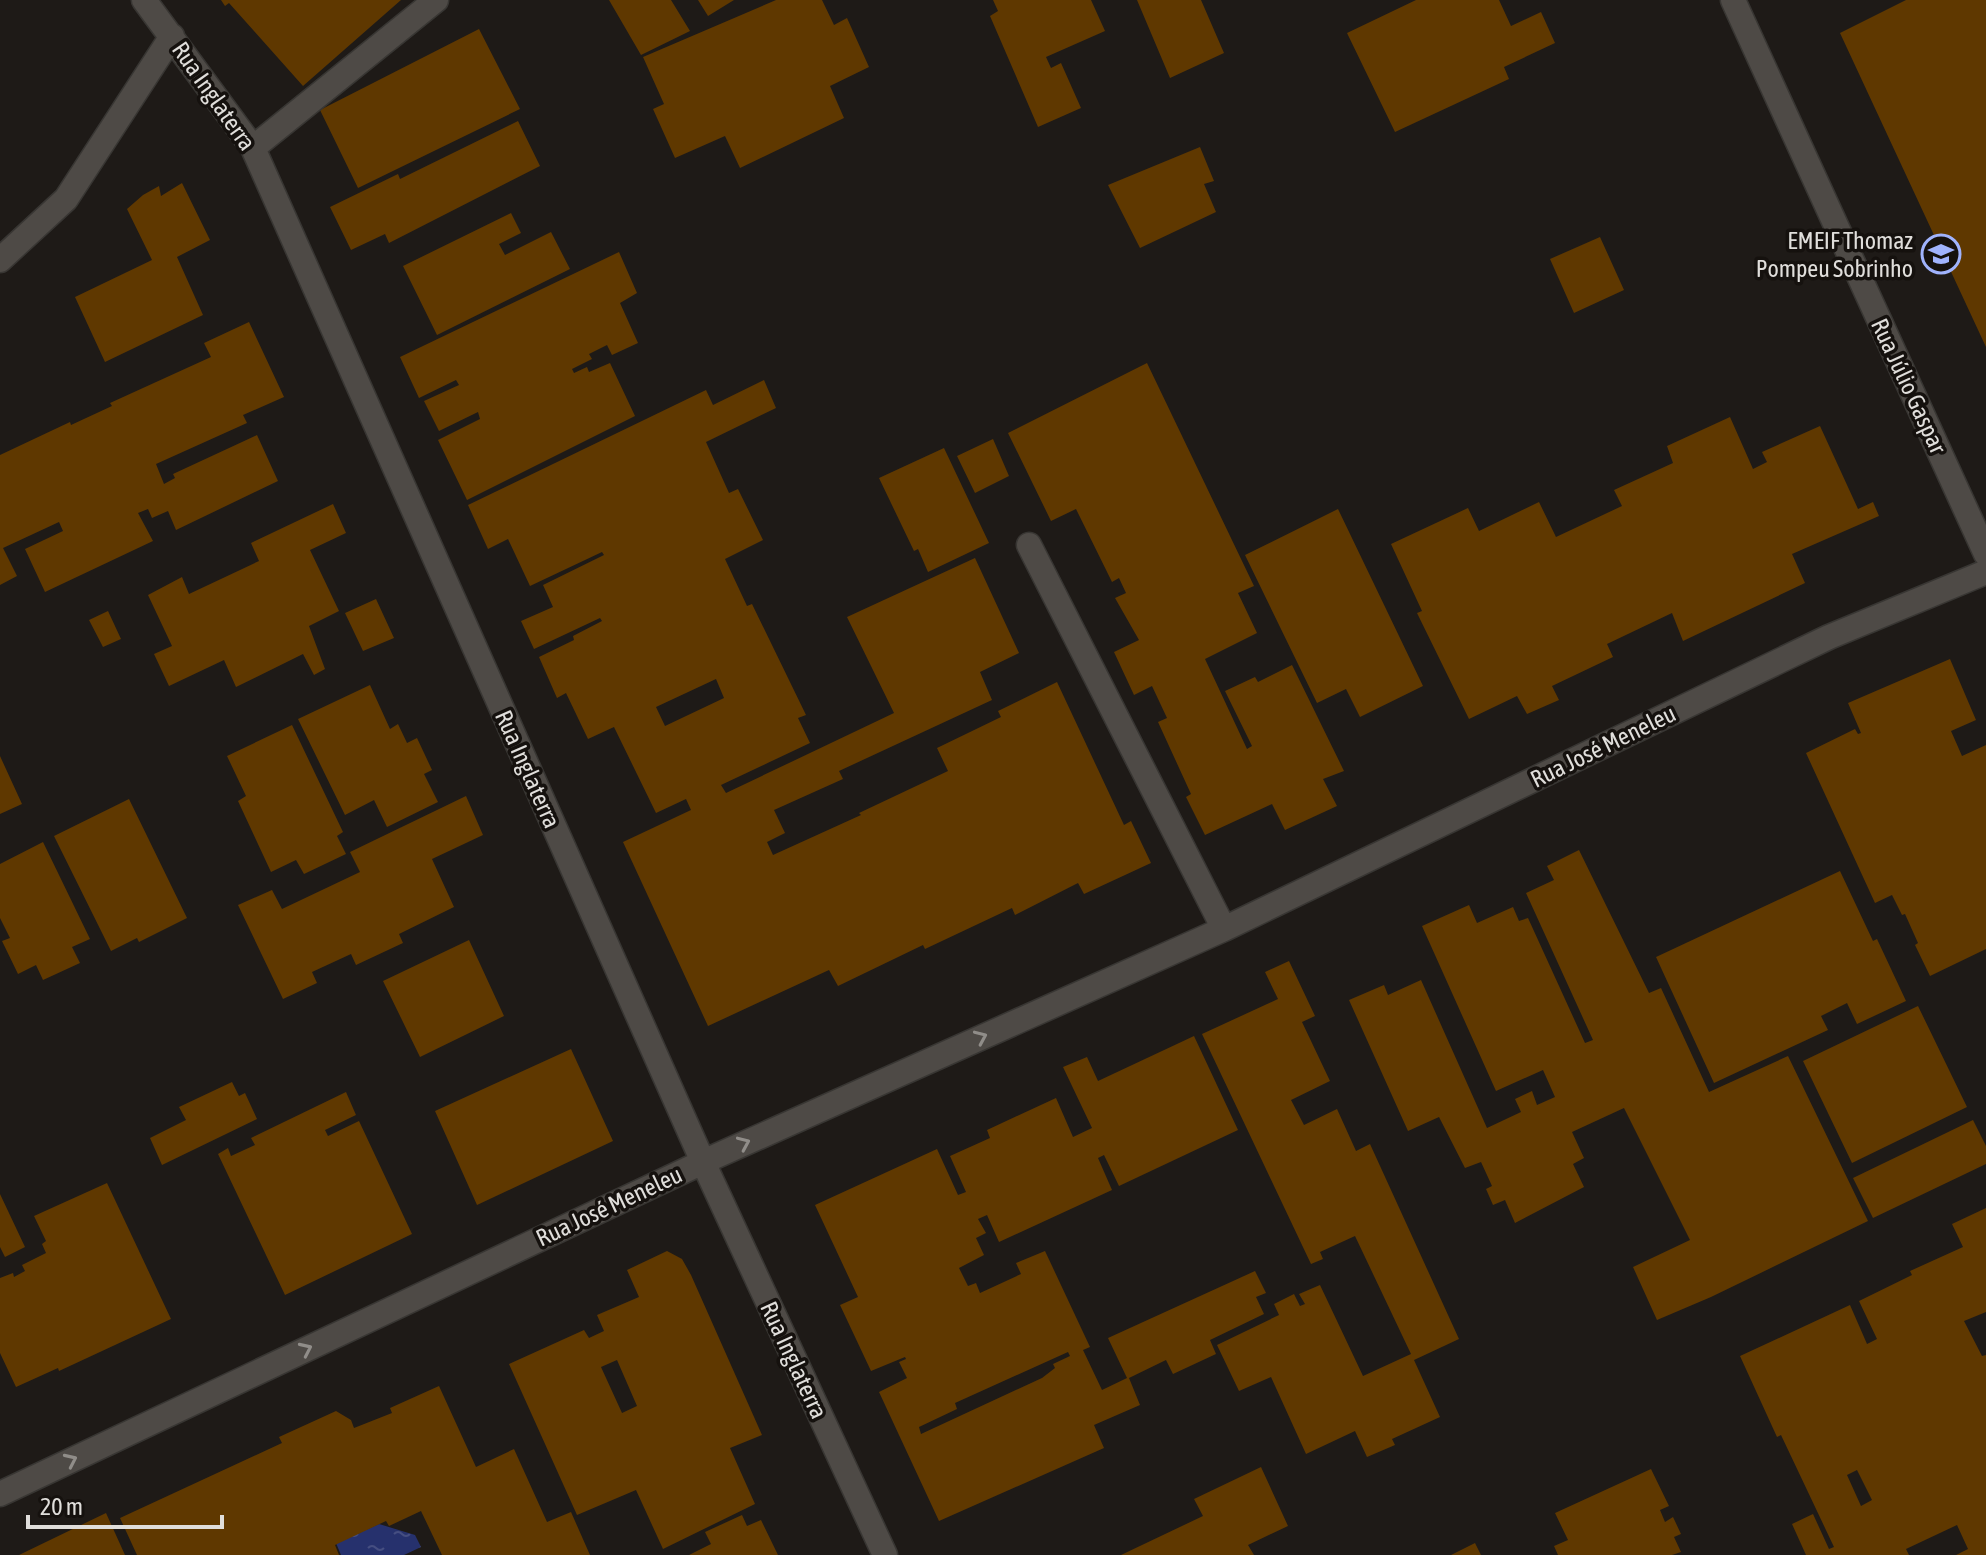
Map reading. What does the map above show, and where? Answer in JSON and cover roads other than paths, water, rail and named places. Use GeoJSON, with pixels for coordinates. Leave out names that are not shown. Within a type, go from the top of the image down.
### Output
{"type":"FeatureCollection","features":[{"type":"Feature","properties":{"kind":"street","name":"Rua Inglaterra"},"geometry":{"type":"LineString","coordinates":[[144,0],[253,148],[703,1162],[885,1555]]}},
{"type":"Feature","properties":{"kind":"street"},"geometry":{"type":"LineString","coordinates":[[253,148],[436,0]]}},
{"type":"Feature","properties":{"kind":"street","name":"Rua Júlio Gaspar"},"geometry":{"type":"LineString","coordinates":[[1733,0],[1986,554]]}},
{"type":"Feature","properties":{"kind":"street"},"geometry":{"type":"LineString","coordinates":[[0,260],[66,199],[172,36]]}},
{"type":"Feature","properties":{"kind":"street"},"geometry":{"type":"LineString","coordinates":[[1029,545],[1224,929]]}},
{"type":"Feature","properties":{"kind":"street","name":"Rua José Meneleu"},"geometry":{"type":"LineString","coordinates":[[0,1494],[703,1162],[1224,929],[1829,637],[1986,572]]}},
{"type":"Feature","properties":{"kind":"water"},"geometry":{"type":"Polygon","coordinates":[[[379,1524],[415,1535],[421,1547],[404,1555],[341,1555],[336,1543],[379,1524]]]}},
{"type":"Feature","properties":{"kind":"place","name":"EMEIF Thomaz Pompeu Sobrinho"},"geometry":{"type":"Point","coordinates":[1941,254]}}]}
